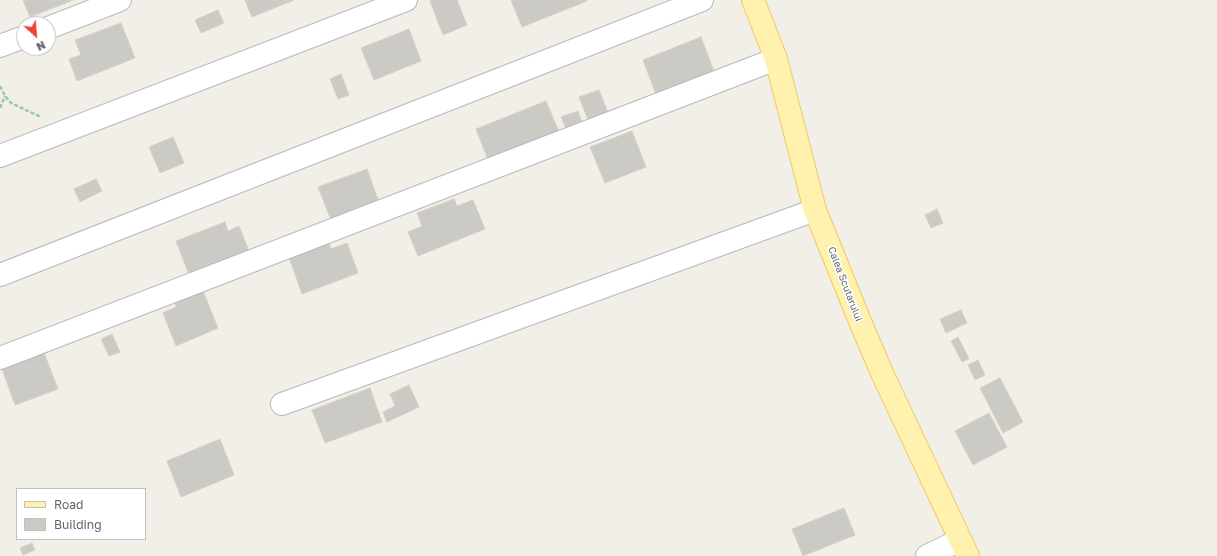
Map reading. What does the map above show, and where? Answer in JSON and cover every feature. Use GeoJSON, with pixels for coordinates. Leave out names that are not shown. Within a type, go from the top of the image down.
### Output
{"type":"FeatureCollection","features":[{"type":"Feature","properties":{"kind":"main road","name":"Calea Scutarului"},"geometry":{"type":"LineString","coordinates":[[753,0],[776,58],[815,210],[876,359],[964,548]]}},
{"type":"Feature","properties":{"kind":"street"},"geometry":{"type":"LineString","coordinates":[[56,25],[120,0]]}},
{"type":"Feature","properties":{"kind":"street"},"geometry":{"type":"LineString","coordinates":[[0,156],[406,0]]}},
{"type":"Feature","properties":{"kind":"street"},"geometry":{"type":"LineString","coordinates":[[0,275],[702,0]]}},
{"type":"Feature","properties":{"kind":"street"},"geometry":{"type":"LineString","coordinates":[[0,46],[16,40]]}},
{"type":"Feature","properties":{"kind":"street"},"geometry":{"type":"LineString","coordinates":[[0,358],[776,58]]}},
{"type":"Feature","properties":{"kind":"street"},"geometry":{"type":"LineString","coordinates":[[282,404],[815,210]]}},
{"type":"Feature","properties":{"kind":"street"},"geometry":{"type":"LineString","coordinates":[[927,556],[964,548]]}},
{"type":"Feature","properties":{"kind":"path"},"geometry":{"type":"LineString","coordinates":[[0,86],[5,96],[11,103],[24,111],[45,119]]}},
{"type":"Feature","properties":{"kind":"path"},"geometry":{"type":"LineString","coordinates":[[0,108],[5,96]]}},
{"type":"Feature","properties":{"kind":"building"},"geometry":{"type":"Polygon","coordinates":[[[23,0],[73,0],[33,16],[30,16],[23,0]]]}},
{"type":"Feature","properties":{"kind":"building"},"geometry":{"type":"Polygon","coordinates":[[[245,0],[294,0],[252,17],[245,0]]]}},
{"type":"Feature","properties":{"kind":"building"},"geometry":{"type":"Polygon","coordinates":[[[457,0],[467,25],[443,35],[430,1],[457,0]]]}},
{"type":"Feature","properties":{"kind":"building"},"geometry":{"type":"Polygon","coordinates":[[[511,0],[587,0],[587,1],[522,27],[511,0]]]}},
{"type":"Feature","properties":{"kind":"building"},"geometry":{"type":"Polygon","coordinates":[[[218,10],[224,23],[201,33],[195,20],[218,10]]]}},
{"type":"Feature","properties":{"kind":"building"},"geometry":{"type":"Polygon","coordinates":[[[121,23],[135,58],[77,81],[69,59],[81,55],[75,40],[121,23]]]}},
{"type":"Feature","properties":{"kind":"building"},"geometry":{"type":"Polygon","coordinates":[[[409,29],[421,61],[374,80],[361,48],[409,29]]]}},
{"type":"Feature","properties":{"kind":"building"},"geometry":{"type":"Polygon","coordinates":[[[701,37],[715,74],[657,97],[643,60],[701,37]]]}},
{"type":"Feature","properties":{"kind":"building"},"geometry":{"type":"Polygon","coordinates":[[[341,74],[349,95],[338,99],[330,79],[341,74]]]}},
{"type":"Feature","properties":{"kind":"building"},"geometry":{"type":"Polygon","coordinates":[[[599,90],[609,115],[589,122],[579,97],[599,90]]]}},
{"type":"Feature","properties":{"kind":"building"},"geometry":{"type":"Polygon","coordinates":[[[546,101],[559,132],[488,160],[476,129],[546,101]]]}},
{"type":"Feature","properties":{"kind":"building"},"geometry":{"type":"Polygon","coordinates":[[[578,111],[583,125],[567,131],[561,117],[578,111]]]}},
{"type":"Feature","properties":{"kind":"building"},"geometry":{"type":"Polygon","coordinates":[[[632,131],[646,167],[605,183],[590,147],[632,131]]]}},
{"type":"Feature","properties":{"kind":"building"},"geometry":{"type":"Polygon","coordinates":[[[173,137],[184,163],[160,173],[149,147],[173,137]]]}},
{"type":"Feature","properties":{"kind":"building"},"geometry":{"type":"Polygon","coordinates":[[[367,169],[379,202],[331,220],[318,187],[367,169]]]}},
{"type":"Feature","properties":{"kind":"building"},"geometry":{"type":"Polygon","coordinates":[[[96,179],[102,191],[80,202],[74,189],[96,179]]]}},
{"type":"Feature","properties":{"kind":"building"},"geometry":{"type":"Polygon","coordinates":[[[454,199],[457,206],[473,200],[485,229],[418,256],[408,232],[422,226],[417,213],[454,199]]]}},
{"type":"Feature","properties":{"kind":"building"},"geometry":{"type":"Polygon","coordinates":[[[937,209],[943,223],[931,228],[925,215],[937,209]]]}},
{"type":"Feature","properties":{"kind":"building"},"geometry":{"type":"Polygon","coordinates":[[[225,222],[228,231],[239,226],[250,254],[190,277],[176,241],[225,222]]]}},
{"type":"Feature","properties":{"kind":"building"},"geometry":{"type":"Polygon","coordinates":[[[329,243],[331,249],[347,243],[358,273],[302,294],[289,257],[329,243]]]}},
{"type":"Feature","properties":{"kind":"building"},"geometry":{"type":"Polygon","coordinates":[[[203,291],[218,328],[176,346],[163,313],[176,307],[175,303],[203,291]]]}},
{"type":"Feature","properties":{"kind":"building"},"geometry":{"type":"Polygon","coordinates":[[[961,310],[967,323],[946,333],[940,319],[961,310]]]}},
{"type":"Feature","properties":{"kind":"building"},"geometry":{"type":"Polygon","coordinates":[[[112,334],[120,352],[109,356],[101,339],[112,334]]]}},
{"type":"Feature","properties":{"kind":"building"},"geometry":{"type":"Polygon","coordinates":[[[958,337],[969,359],[962,362],[951,341],[958,337]]]}},
{"type":"Feature","properties":{"kind":"building"},"geometry":{"type":"Polygon","coordinates":[[[43,350],[58,389],[15,405],[1,366],[43,350]]]}},
{"type":"Feature","properties":{"kind":"building"},"geometry":{"type":"Polygon","coordinates":[[[978,360],[985,375],[975,380],[968,365],[978,360]]]}},
{"type":"Feature","properties":{"kind":"building"},"geometry":{"type":"Polygon","coordinates":[[[1000,378],[1023,422],[1003,433],[980,388],[1000,378]]]}},
{"type":"Feature","properties":{"kind":"building"},"geometry":{"type":"Polygon","coordinates":[[[409,385],[419,407],[387,422],[383,412],[395,406],[390,394],[409,385]]]}},
{"type":"Feature","properties":{"kind":"building"},"geometry":{"type":"Polygon","coordinates":[[[370,388],[382,422],[325,443],[312,410],[370,388]]]}},
{"type":"Feature","properties":{"kind":"building"},"geometry":{"type":"Polygon","coordinates":[[[989,413],[1007,447],[973,465],[955,431],[989,413]]]}},
{"type":"Feature","properties":{"kind":"building"},"geometry":{"type":"Polygon","coordinates":[[[220,439],[234,475],[181,497],[167,461],[220,439]]]}},
{"type":"Feature","properties":{"kind":"building"},"geometry":{"type":"Polygon","coordinates":[[[844,508],[855,535],[803,556],[792,529],[844,508]]]}},
{"type":"Feature","properties":{"kind":"building"},"geometry":{"type":"Polygon","coordinates":[[[32,543],[35,550],[23,555],[20,548],[32,543]]]}}]}
